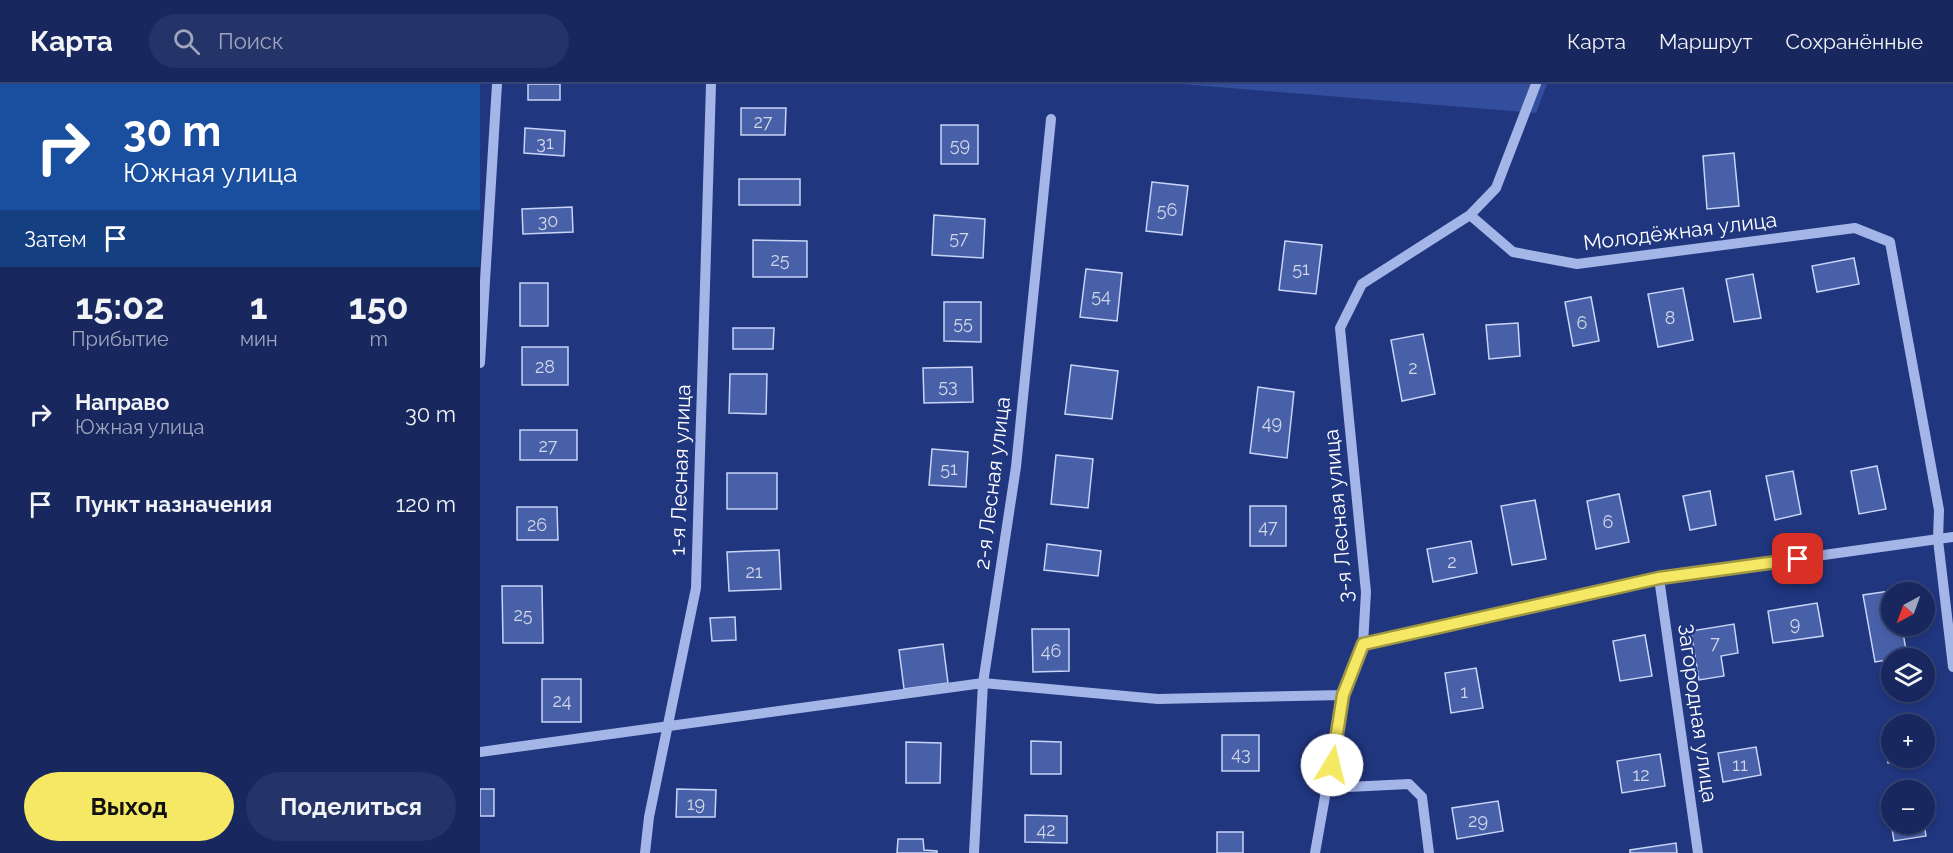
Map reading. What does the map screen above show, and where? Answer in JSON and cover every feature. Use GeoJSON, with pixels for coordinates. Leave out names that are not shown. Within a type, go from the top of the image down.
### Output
{"type":"FeatureCollection","features":[{"type":"Feature","properties":{"kind":"street"},"geometry":{"type":"LineString","coordinates":[[480,363],[497,84]]}},
{"type":"Feature","properties":{"kind":"street","name":"1-я Лесная улица"},"geometry":{"type":"LineString","coordinates":[[645,853],[648,817],[696,588],[711,84]]}},
{"type":"Feature","properties":{"kind":"street"},"geometry":{"type":"LineString","coordinates":[[1470,215],[1496,188],[1536,84]]}},
{"type":"Feature","properties":{"kind":"street","name":"2-я Лесная улица"},"geometry":{"type":"LineString","coordinates":[[974,853],[984,683],[1016,467],[1051,119]]}},
{"type":"Feature","properties":{"kind":"street","name":"Молодёжная улица"},"geometry":{"type":"LineString","coordinates":[[1470,215],[1513,252],[1577,264],[1855,228],[1890,242],[1939,510],[1938,540]]}},
{"type":"Feature","properties":{"kind":"street","name":"3-я Лесная улица"},"geometry":{"type":"LineString","coordinates":[[1316,853],[1343,695],[1363,644],[1366,592],[1340,328],[1362,284],[1470,215]]}},
{"type":"Feature","properties":{"kind":"street"},"geometry":{"type":"LineString","coordinates":[[1363,644],[1659,578],[1953,537]]}},
{"type":"Feature","properties":{"kind":"street"},"geometry":{"type":"LineString","coordinates":[[1938,540],[1953,667]]}},
{"type":"Feature","properties":{"kind":"street","name":"Загородная улица"},"geometry":{"type":"LineString","coordinates":[[1659,578],[1698,853]]}},
{"type":"Feature","properties":{"kind":"street"},"geometry":{"type":"LineString","coordinates":[[480,752],[984,683],[1158,699],[1343,695]]}},
{"type":"Feature","properties":{"kind":"street"},"geometry":{"type":"LineString","coordinates":[[1328,788],[1409,784],[1422,797],[1429,853]]}},
{"type":"Feature","properties":{"kind":"shaded area"},"geometry":{"type":"Polygon","coordinates":[[[1181,84],[1547,84],[1536,113],[1181,84]]]}},
{"type":"Feature","properties":{"kind":"building"},"geometry":{"type":"Polygon","coordinates":[[[528,84],[560,84],[560,100],[528,100],[528,84]]]}},
{"type":"Feature","properties":{"kind":"building"},"geometry":{"type":"Polygon","coordinates":[[[741,108],[786,108],[785,135],[741,135],[741,108]]]}},
{"type":"Feature","properties":{"kind":"building"},"geometry":{"type":"Polygon","coordinates":[[[941,125],[978,125],[978,164],[941,164],[941,125]]]}},
{"type":"Feature","properties":{"kind":"building"},"geometry":{"type":"Polygon","coordinates":[[[525,128],[565,131],[564,156],[524,153],[525,128]]]}},
{"type":"Feature","properties":{"kind":"building"},"geometry":{"type":"Polygon","coordinates":[[[1734,153],[1739,206],[1707,209],[1703,156],[1734,153]]]}},
{"type":"Feature","properties":{"kind":"building"},"geometry":{"type":"Polygon","coordinates":[[[739,179],[800,179],[800,205],[739,205],[739,179]]]}},
{"type":"Feature","properties":{"kind":"building"},"geometry":{"type":"Polygon","coordinates":[[[1152,182],[1188,186],[1182,235],[1146,231],[1152,182]]]}},
{"type":"Feature","properties":{"kind":"building"},"geometry":{"type":"Polygon","coordinates":[[[572,207],[573,232],[523,234],[522,209],[572,207]]]}},
{"type":"Feature","properties":{"kind":"building"},"geometry":{"type":"Polygon","coordinates":[[[934,215],[985,219],[983,258],[932,255],[934,215]]]}},
{"type":"Feature","properties":{"kind":"building"},"geometry":{"type":"Polygon","coordinates":[[[753,240],[807,241],[807,277],[753,277],[753,240]]]}},
{"type":"Feature","properties":{"kind":"building"},"geometry":{"type":"Polygon","coordinates":[[[1285,241],[1322,245],[1316,294],[1279,290],[1285,241]]]}},
{"type":"Feature","properties":{"kind":"building"},"geometry":{"type":"Polygon","coordinates":[[[1854,258],[1859,284],[1817,292],[1812,266],[1854,258]]]}},
{"type":"Feature","properties":{"kind":"building"},"geometry":{"type":"Polygon","coordinates":[[[1086,269],[1122,273],[1117,321],[1080,317],[1086,269]]]}},
{"type":"Feature","properties":{"kind":"building"},"geometry":{"type":"Polygon","coordinates":[[[1753,274],[1761,318],[1734,322],[1726,279],[1753,274]]]}},
{"type":"Feature","properties":{"kind":"building"},"geometry":{"type":"Polygon","coordinates":[[[520,283],[548,283],[548,326],[520,326],[520,283]]]}},
{"type":"Feature","properties":{"kind":"building"},"geometry":{"type":"Polygon","coordinates":[[[1683,288],[1693,340],[1658,347],[1648,294],[1683,288]]]}},
{"type":"Feature","properties":{"kind":"building"},"geometry":{"type":"Polygon","coordinates":[[[1591,297],[1599,341],[1573,346],[1565,302],[1591,297]]]}},
{"type":"Feature","properties":{"kind":"building"},"geometry":{"type":"Polygon","coordinates":[[[944,302],[981,302],[981,342],[944,341],[944,302]]]}},
{"type":"Feature","properties":{"kind":"building"},"geometry":{"type":"Polygon","coordinates":[[[1518,323],[1520,356],[1489,359],[1486,325],[1518,323]]]}},
{"type":"Feature","properties":{"kind":"building"},"geometry":{"type":"Polygon","coordinates":[[[733,328],[774,328],[773,349],[733,349],[733,328]]]}},
{"type":"Feature","properties":{"kind":"building"},"geometry":{"type":"Polygon","coordinates":[[[1423,334],[1435,394],[1402,401],[1391,340],[1423,334]]]}},
{"type":"Feature","properties":{"kind":"building"},"geometry":{"type":"Polygon","coordinates":[[[522,347],[568,347],[568,385],[522,385],[522,347]]]}},
{"type":"Feature","properties":{"kind":"building"},"geometry":{"type":"Polygon","coordinates":[[[1071,365],[1118,371],[1112,419],[1065,414],[1071,365]]]}},
{"type":"Feature","properties":{"kind":"building"},"geometry":{"type":"Polygon","coordinates":[[[972,367],[973,402],[924,403],[923,368],[972,367]]]}},
{"type":"Feature","properties":{"kind":"building"},"geometry":{"type":"Polygon","coordinates":[[[730,374],[767,374],[766,414],[729,413],[730,374]]]}},
{"type":"Feature","properties":{"kind":"building"},"geometry":{"type":"Polygon","coordinates":[[[1258,387],[1294,392],[1287,458],[1250,453],[1258,387]]]}},
{"type":"Feature","properties":{"kind":"building"},"geometry":{"type":"Polygon","coordinates":[[[520,430],[577,430],[577,460],[520,460],[520,430]]]}},
{"type":"Feature","properties":{"kind":"building"},"geometry":{"type":"Polygon","coordinates":[[[932,449],[968,452],[966,487],[929,485],[932,449]]]}},
{"type":"Feature","properties":{"kind":"building"},"geometry":{"type":"Polygon","coordinates":[[[1056,455],[1093,459],[1088,508],[1051,504],[1056,455]]]}},
{"type":"Feature","properties":{"kind":"building"},"geometry":{"type":"Polygon","coordinates":[[[1877,466],[1886,509],[1859,514],[1851,471],[1877,466]]]}},
{"type":"Feature","properties":{"kind":"building"},"geometry":{"type":"Polygon","coordinates":[[[1793,471],[1801,514],[1775,520],[1766,476],[1793,471]]]}},
{"type":"Feature","properties":{"kind":"building"},"geometry":{"type":"Polygon","coordinates":[[[727,473],[777,473],[777,509],[727,509],[727,473]]]}},
{"type":"Feature","properties":{"kind":"building"},"geometry":{"type":"Polygon","coordinates":[[[1710,491],[1716,525],[1690,530],[1683,496],[1710,491]]]}},
{"type":"Feature","properties":{"kind":"building"},"geometry":{"type":"Polygon","coordinates":[[[1619,494],[1629,542],[1596,549],[1587,501],[1619,494]]]}},
{"type":"Feature","properties":{"kind":"building"},"geometry":{"type":"Polygon","coordinates":[[[1535,500],[1546,559],[1512,565],[1501,506],[1535,500]]]}},
{"type":"Feature","properties":{"kind":"building"},"geometry":{"type":"Polygon","coordinates":[[[1250,506],[1286,506],[1286,546],[1250,546],[1250,506]]]}},
{"type":"Feature","properties":{"kind":"building"},"geometry":{"type":"Polygon","coordinates":[[[517,507],[557,507],[558,540],[517,540],[517,507]]]}},
{"type":"Feature","properties":{"kind":"building"},"geometry":{"type":"Polygon","coordinates":[[[1471,541],[1477,573],[1433,582],[1427,549],[1471,541]]]}},
{"type":"Feature","properties":{"kind":"building"},"geometry":{"type":"Polygon","coordinates":[[[1047,544],[1101,551],[1098,576],[1044,570],[1047,544]]]}},
{"type":"Feature","properties":{"kind":"building"},"geometry":{"type":"Polygon","coordinates":[[[779,550],[781,589],[729,591],[727,552],[779,550]]]}},
{"type":"Feature","properties":{"kind":"building"},"geometry":{"type":"Polygon","coordinates":[[[502,586],[542,586],[543,643],[503,643],[502,586]]]}},
{"type":"Feature","properties":{"kind":"building"},"geometry":{"type":"Polygon","coordinates":[[[1881,592],[1881,636],[1904,636],[1906,648],[1881,648],[1881,661],[1875,662],[1863,595],[1881,592]]]}},
{"type":"Feature","properties":{"kind":"building"},"geometry":{"type":"Polygon","coordinates":[[[1817,603],[1823,636],[1773,643],[1768,611],[1817,603]]]}},
{"type":"Feature","properties":{"kind":"building"},"geometry":{"type":"Polygon","coordinates":[[[735,617],[736,640],[712,641],[710,618],[735,617]]]}},
{"type":"Feature","properties":{"kind":"building"},"geometry":{"type":"Polygon","coordinates":[[[1734,624],[1738,653],[1721,656],[1724,676],[1699,680],[1691,631],[1734,624]]]}},
{"type":"Feature","properties":{"kind":"building"},"geometry":{"type":"Polygon","coordinates":[[[1032,629],[1069,629],[1069,671],[1033,672],[1032,629]]]}},
{"type":"Feature","properties":{"kind":"building"},"geometry":{"type":"Polygon","coordinates":[[[1645,635],[1652,676],[1620,681],[1613,641],[1645,635]]]}},
{"type":"Feature","properties":{"kind":"building"},"geometry":{"type":"Polygon","coordinates":[[[943,644],[948,683],[904,689],[899,650],[943,644]]]}},
{"type":"Feature","properties":{"kind":"building"},"geometry":{"type":"Polygon","coordinates":[[[1476,668],[1483,708],[1451,713],[1445,673],[1476,668]]]}},
{"type":"Feature","properties":{"kind":"building"},"geometry":{"type":"Polygon","coordinates":[[[542,679],[581,679],[581,722],[542,722],[542,679]]]}},
{"type":"Feature","properties":{"kind":"building"},"geometry":{"type":"Polygon","coordinates":[[[1222,735],[1259,735],[1259,771],[1222,771],[1222,735]]]}},
{"type":"Feature","properties":{"kind":"building"},"geometry":{"type":"Polygon","coordinates":[[[1031,741],[1061,742],[1061,774],[1031,774],[1031,741]]]}},
{"type":"Feature","properties":{"kind":"building"},"geometry":{"type":"Polygon","coordinates":[[[906,742],[941,743],[940,783],[906,783],[906,742]]]}},
{"type":"Feature","properties":{"kind":"building"},"geometry":{"type":"Polygon","coordinates":[[[1756,747],[1761,775],[1723,782],[1718,753],[1756,747]]]}},
{"type":"Feature","properties":{"kind":"building"},"geometry":{"type":"Polygon","coordinates":[[[1660,754],[1665,786],[1622,793],[1617,761],[1660,754]]]}},
{"type":"Feature","properties":{"kind":"building"},"geometry":{"type":"Polygon","coordinates":[[[480,789],[494,789],[494,816],[480,816],[480,789]]]}},
{"type":"Feature","properties":{"kind":"building"},"geometry":{"type":"Polygon","coordinates":[[[677,789],[716,790],[715,817],[676,817],[677,789]]]}},
{"type":"Feature","properties":{"kind":"building"},"geometry":{"type":"Polygon","coordinates":[[[1498,801],[1503,831],[1457,839],[1452,808],[1498,801]]]}},
{"type":"Feature","properties":{"kind":"building"},"geometry":{"type":"Polygon","coordinates":[[[1025,815],[1067,816],[1067,843],[1025,842],[1025,815]]]}},
{"type":"Feature","properties":{"kind":"building"},"geometry":{"type":"Polygon","coordinates":[[[1217,832],[1243,832],[1243,853],[1217,853],[1217,832]]]}},
{"type":"Feature","properties":{"kind":"building"},"geometry":{"type":"Polygon","coordinates":[[[1893,834],[1926,834],[1926,836],[1894,841],[1893,834]]]}},
{"type":"Feature","properties":{"kind":"building"},"geometry":{"type":"Polygon","coordinates":[[[898,839],[923,839],[924,850],[937,851],[937,853],[897,853],[898,839]]]}},
{"type":"Feature","properties":{"kind":"building"},"geometry":{"type":"Polygon","coordinates":[[[1676,843],[1677,853],[1630,853],[1630,850],[1676,843]]]}},
{"type":"Feature","properties":{"kind":"route"},"geometry":{"type":"LineString","coordinates":[[1332,765],[1343,695],[1363,644],[1659,578],[1798,559]]}}]}
